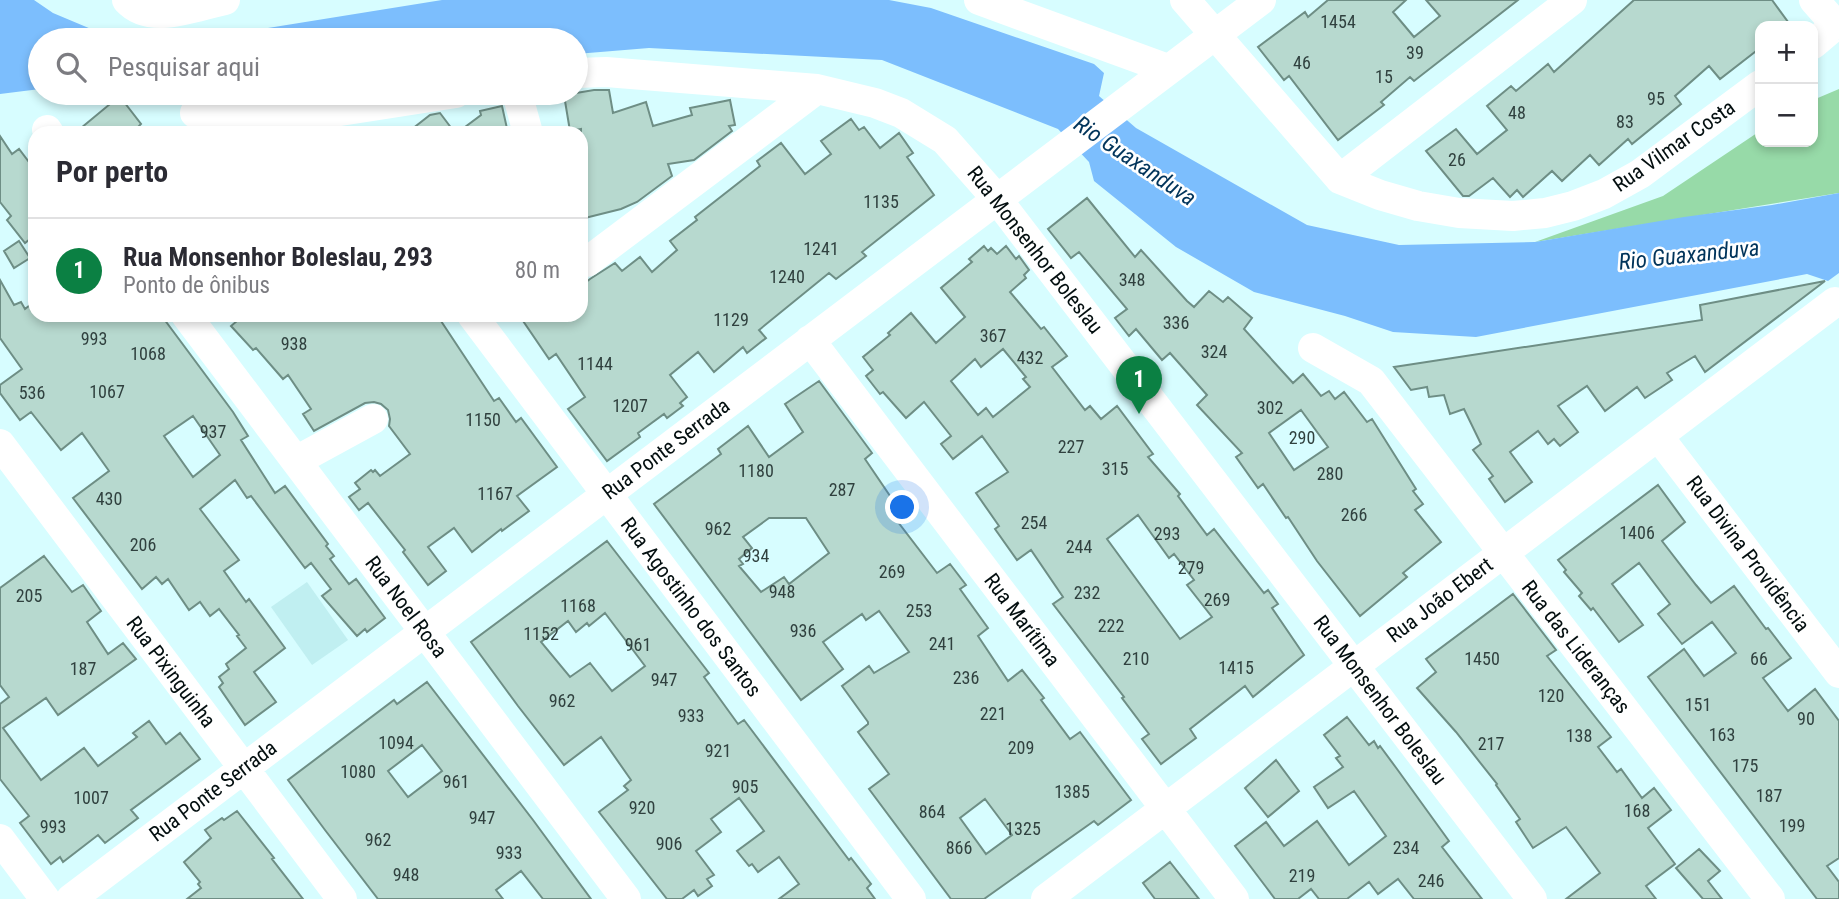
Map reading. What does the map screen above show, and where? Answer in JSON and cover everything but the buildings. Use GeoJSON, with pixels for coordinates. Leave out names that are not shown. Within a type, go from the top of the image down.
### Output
{"type":"FeatureCollection","features":[{"type":"Feature","properties":{"kind":"street"},"geometry":{"type":"LineString","coordinates":[[127,0],[140,10],[161,14],[225,0]]}},
{"type":"Feature","properties":{"kind":"street"},"geometry":{"type":"LineString","coordinates":[[979,0],[1168,69]]}},
{"type":"Feature","properties":{"kind":"street"},"geometry":{"type":"LineString","coordinates":[[1185,0],[1340,178],[1572,0]]}},
{"type":"Feature","properties":{"kind":"street","name":"Rua Ponte Serrada"},"geometry":{"type":"LineString","coordinates":[[71,899],[1261,0]]}},
{"type":"Feature","properties":{"kind":"street"},"geometry":{"type":"LineString","coordinates":[[1814,0],[1838,24],[1818,40]]}},
{"type":"Feature","properties":{"kind":"street","name":"Rua Monsenhor Boleslau"},"geometry":{"type":"LineString","coordinates":[[588,73],[817,89],[875,103],[924,125],[954,148],[997,199],[1532,899]]}},
{"type":"Feature","properties":{"kind":"street"},"geometry":{"type":"LineString","coordinates":[[588,261],[817,89]]}},
{"type":"Feature","properties":{"kind":"street","name":"Rua Vilmar Costa"},"geometry":{"type":"LineString","coordinates":[[1340,178],[1380,195],[1459,214],[1513,216],[1545,213],[1604,194],[1640,174],[1755,89]]}},
{"type":"Feature","properties":{"kind":"street"},"geometry":{"type":"LineString","coordinates":[[195,113],[328,124],[406,105]]}},
{"type":"Feature","properties":{"kind":"street"},"geometry":{"type":"LineString","coordinates":[[520,105],[526,126]]}},
{"type":"Feature","properties":{"kind":"street","name":"Rua João Ebert"},"geometry":{"type":"LineString","coordinates":[[1046,899],[1835,302]]}},
{"type":"Feature","properties":{"kind":"street","name":"Rua Noel Rosa"},"geometry":{"type":"LineString","coordinates":[[191,322],[626,899]]}},
{"type":"Feature","properties":{"kind":"street","name":"Rua Agostinho dos Santos"},"geometry":{"type":"LineString","coordinates":[[477,322],[911,899]]}},
{"type":"Feature","properties":{"kind":"street","name":"Rua Marítima"},"geometry":{"type":"LineString","coordinates":[[810,340],[1234,899]]}},
{"type":"Feature","properties":{"kind":"street","name":"Rua das Lideranças"},"geometry":{"type":"LineString","coordinates":[[1313,348],[1371,381],[1770,899]]}},
{"type":"Feature","properties":{"kind":"street"},"geometry":{"type":"LineString","coordinates":[[296,461],[373,419]]}},
{"type":"Feature","properties":{"kind":"street","name":"Rua Divina Providência"},"geometry":{"type":"LineString","coordinates":[[1658,436],[1839,673]]}},
{"type":"Feature","properties":{"kind":"street","name":"Rua Pixinguinha"},"geometry":{"type":"LineString","coordinates":[[0,444],[342,899]]}},
{"type":"Feature","properties":{"kind":"street"},"geometry":{"type":"LineString","coordinates":[[0,839],[45,899]]}},
{"type":"Feature","properties":{"kind":"shaded area"},"geometry":{"type":"Polygon","coordinates":[[[307,582],[348,640],[312,665],[271,607],[307,582]]]}},
{"type":"Feature","properties":{"kind":"green space"},"geometry":{"type":"Polygon","coordinates":[[[1839,89],[1839,193],[1535,242],[1663,196],[1755,134],[1755,147],[1818,147],[1818,98],[1839,89]]]}},
{"type":"Feature","properties":{"kind":"water"},"geometry":{"type":"Polygon","coordinates":[[[0,0],[34,0],[53,13],[89,28],[28,28],[28,90],[0,94],[0,0]]]}},
{"type":"Feature","properties":{"kind":"water","name":"Rio Guaxanduva"},"geometry":{"type":"Polygon","coordinates":[[[442,0],[889,0],[931,8],[1094,64],[1104,73],[1099,96],[1136,128],[1307,225],[1399,245],[1535,242],[1839,193],[1839,273],[1828,281],[1807,274],[1476,337],[1393,332],[1345,316],[1254,292],[1176,247],[1094,181],[1089,162],[1058,129],[882,60],[649,48],[588,53],[588,28],[268,28],[442,0]]]}},
{"type":"Feature","properties":{"kind":"place","name":"Rua Monsenhor Boleslau, 293"},"geometry":{"type":"Point","coordinates":[1139,414]}}]}
